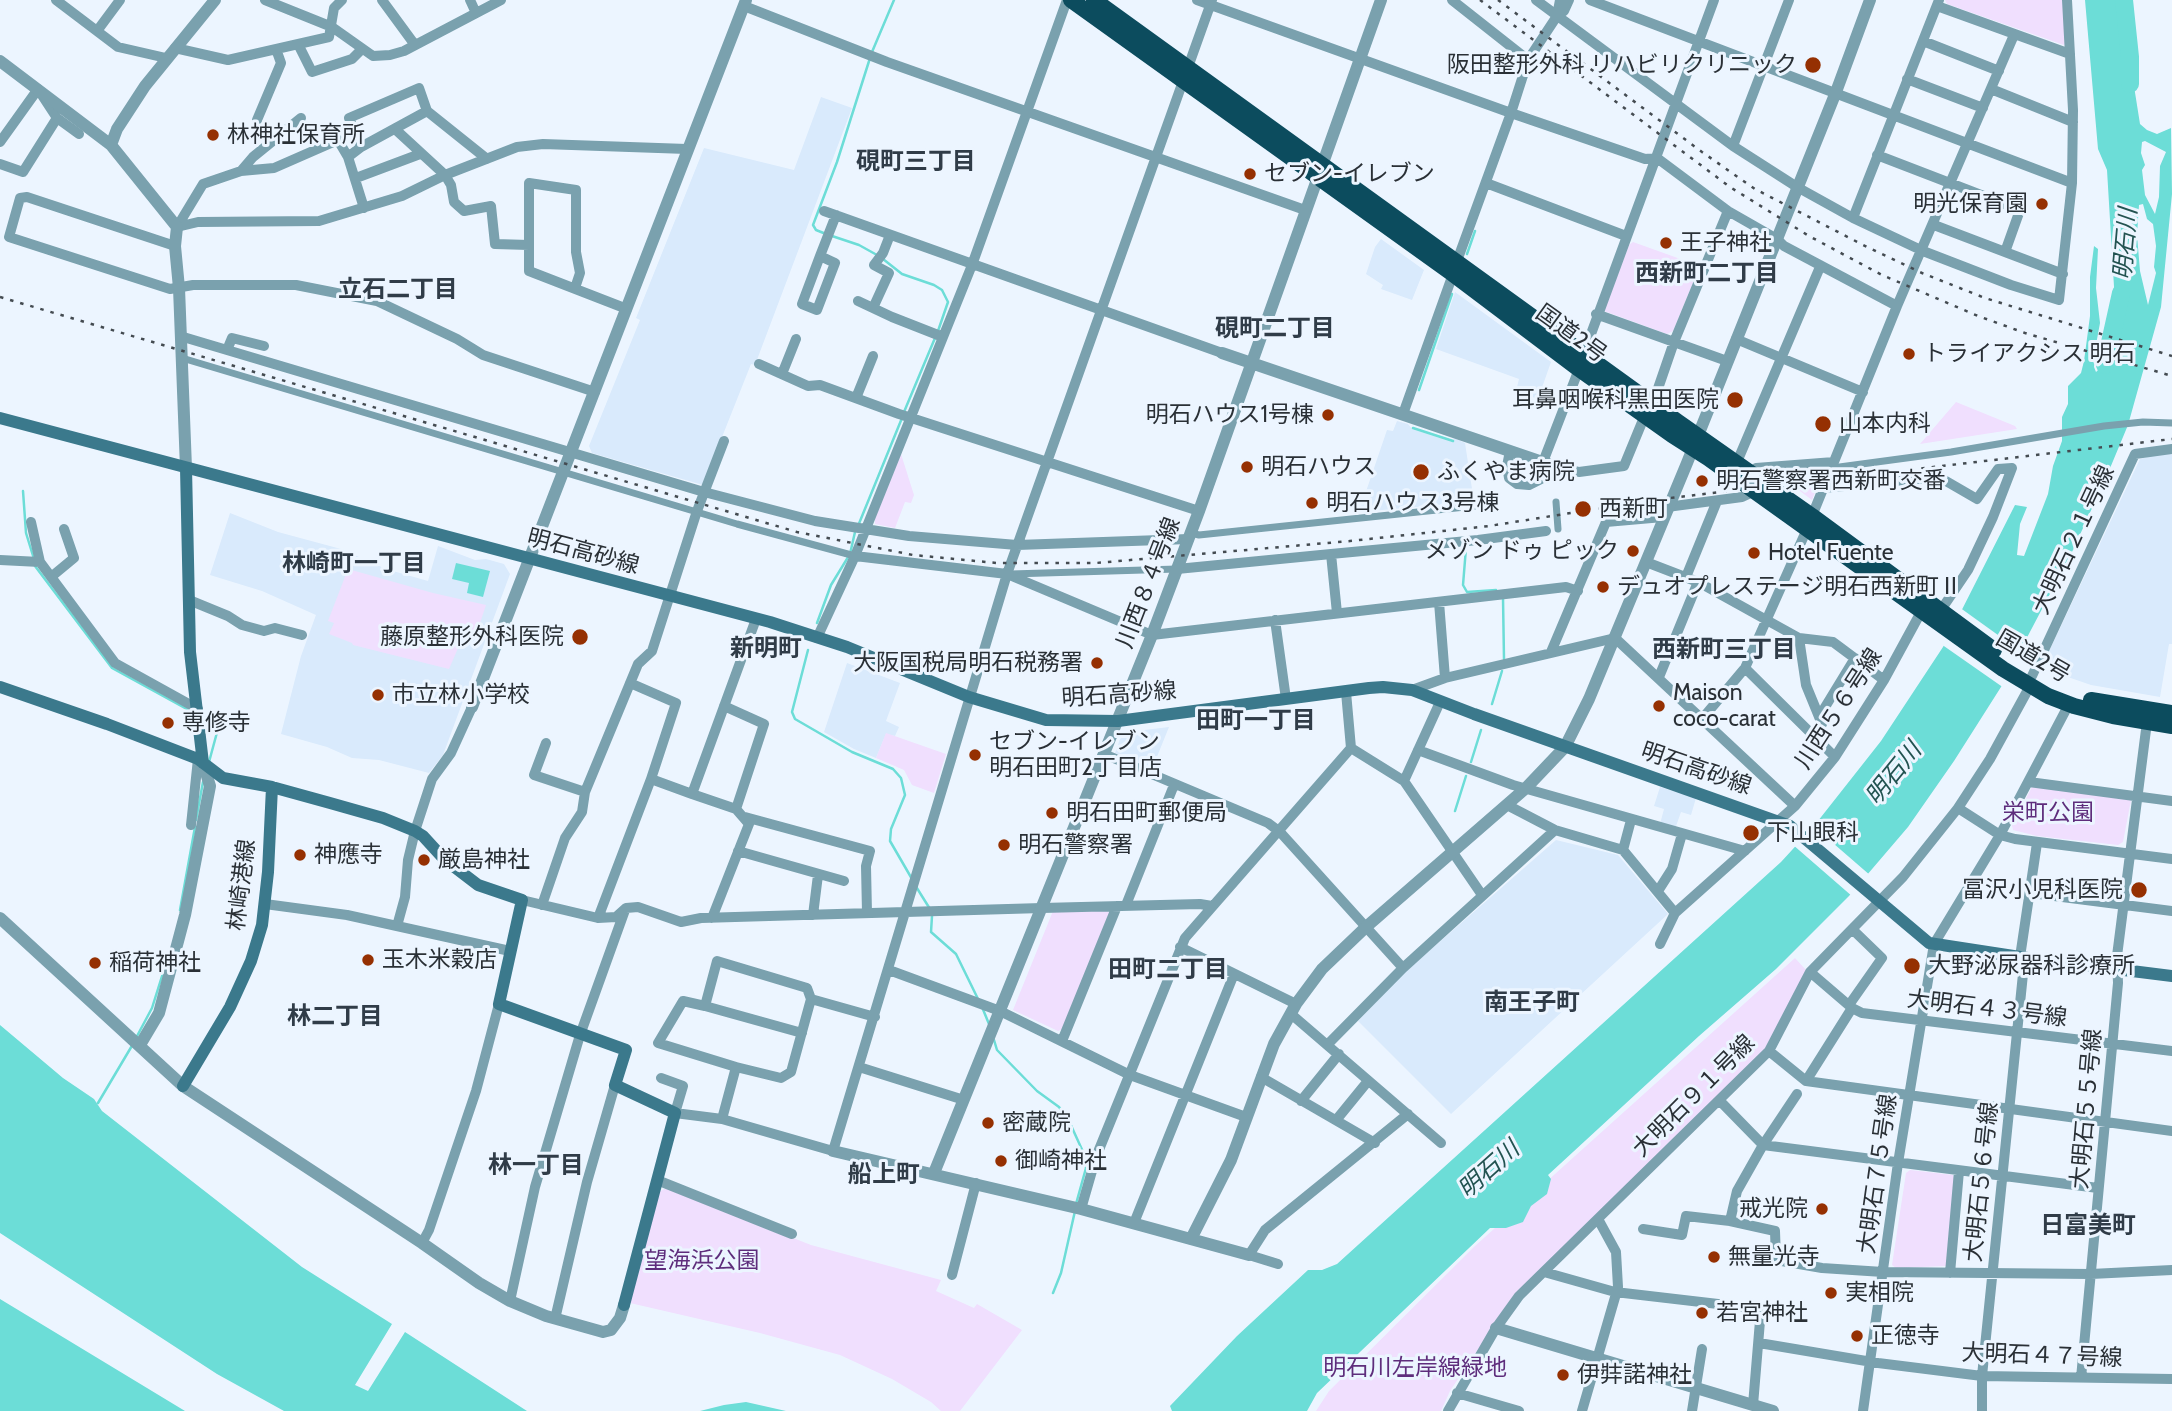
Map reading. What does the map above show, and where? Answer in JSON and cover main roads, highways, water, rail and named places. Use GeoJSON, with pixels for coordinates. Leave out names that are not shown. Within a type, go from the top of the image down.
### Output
{"type":"FeatureCollection","features":[{"type":"Feature","properties":{"kind":"highway","name":"国道2号"},"geometry":{"type":"LineString","coordinates":[[1069,0],[1187,76],[1695,442],[1755,491],[1809,522],[2028,680],[2069,704],[2113,716],[2172,726]]}},
{"type":"Feature","properties":{"kind":"highway","name":"国道2号"},"geometry":{"type":"LineString","coordinates":[[1094,0],[1187,76]]}},
{"type":"Feature","properties":{"kind":"highway","name":"国道2号"},"geometry":{"type":"LineString","coordinates":[[1695,442],[1752,472],[1809,522],[1921,612],[1942,617]]}},
{"type":"Feature","properties":{"kind":"highway","name":"国道2号"},"geometry":{"type":"LineString","coordinates":[[2028,680],[2080,698],[2172,713]]}},
{"type":"Feature","properties":{"kind":"main road","name":"明石高砂線"},"geometry":{"type":"LineString","coordinates":[[0,418],[756,619],[847,647],[969,697],[1046,720],[1118,721],[1383,687],[1412,691],[1779,820],[1793,827],[1917,935],[1934,944],[2172,976]]}},
{"type":"Feature","properties":{"kind":"main road","name":"林崎港線"},"geometry":{"type":"LineString","coordinates":[[186,468],[190,652],[205,767]]}},
{"type":"Feature","properties":{"kind":"main road"},"geometry":{"type":"LineString","coordinates":[[0,687],[107,724],[205,767],[223,778],[272,788],[383,818],[415,831],[424,836],[444,859],[478,885],[522,900],[499,1004],[626,1050],[615,1085],[675,1113],[624,1305]]}},
{"type":"Feature","properties":{"kind":"main road","name":"林崎港線"},"geometry":{"type":"LineString","coordinates":[[183,1086],[230,1007],[251,961],[262,925],[272,788]]}},
{"type":"Feature","properties":{"kind":"water"},"geometry":{"type":"Polygon","coordinates":[[[2085,0],[2125,0],[2124,7],[2134,28],[2127,42],[2140,124],[2157,134],[2171,128],[2172,194],[2161,307],[2128,425],[2073,550],[2001,687],[1908,827],[1849,896],[1776,969],[1548,1175],[1551,1179],[1547,1194],[1531,1206],[1523,1222],[1506,1228],[1490,1228],[1317,1393],[1307,1411],[1172,1411],[1170,1406],[1237,1336],[1308,1270],[1322,1270],[1337,1264],[1781,862],[1814,826],[1881,741],[1943,647],[2015,505],[2027,507],[2020,524],[2017,555],[2024,556],[2048,494],[2053,466],[2062,441],[2062,417],[2068,404],[2068,386],[2081,373],[2084,361],[2094,246],[2098,249],[2096,288],[2100,323],[2095,350],[2096,372],[2105,363],[2116,320],[2107,170],[2098,149],[2085,0]],[[2142,142],[2141,153],[2145,165],[2142,170],[2145,195],[2155,214],[2159,197],[2160,166],[2166,152],[2142,142]],[[2143,204],[2139,205],[2137,235],[2140,271],[2148,305],[2156,273],[2156,246],[2153,224],[2147,219],[2143,204]]]}},
{"type":"Feature","properties":{"kind":"water"},"geometry":{"type":"Polygon","coordinates":[[[456,563],[490,571],[483,597],[467,593],[469,583],[452,579],[456,563]]]}},
{"type":"Feature","properties":{"kind":"water"},"geometry":{"type":"Polygon","coordinates":[[[0,1025],[63,1078],[94,1099],[102,1111],[302,1267],[392,1324],[355,1385],[368,1391],[405,1332],[527,1411],[284,1411],[217,1374],[0,1233],[0,1025]]]}},
{"type":"Feature","properties":{"kind":"water"},"geometry":{"type":"Polygon","coordinates":[[[0,1299],[185,1411],[0,1411],[0,1299]]]}},
{"type":"Feature","properties":{"kind":"water"},"geometry":{"type":"Polygon","coordinates":[[[746,1402],[786,1411],[700,1411],[724,1405],[746,1402]]]}},
{"type":"Feature","properties":{"kind":"waterway"},"geometry":{"type":"LineString","coordinates":[[872,52],[894,0]]}},
{"type":"Feature","properties":{"kind":"waterway","name":"明石川"},"geometry":{"type":"LineString","coordinates":[[2124,0],[2130,84]]}},
{"type":"Feature","properties":{"kind":"waterway"},"geometry":{"type":"LineString","coordinates":[[826,234],[816,230],[813,225],[837,162],[870,58]]}},
{"type":"Feature","properties":{"kind":"waterway"},"geometry":{"type":"LineString","coordinates":[[1467,254],[1475,231]]}},
{"type":"Feature","properties":{"kind":"waterway"},"geometry":{"type":"LineString","coordinates":[[832,236],[859,245],[877,255]]}},
{"type":"Feature","properties":{"kind":"waterway"},"geometry":{"type":"LineString","coordinates":[[883,259],[902,274],[942,290],[948,302],[938,331]]}},
{"type":"Feature","properties":{"kind":"waterway","name":"明石川"},"geometry":{"type":"LineString","coordinates":[[2105,365],[2121,293]]}},
{"type":"Feature","properties":{"kind":"waterway"},"geometry":{"type":"LineString","coordinates":[[1419,390],[1452,294]]}},
{"type":"Feature","properties":{"kind":"waterway"},"geometry":{"type":"LineString","coordinates":[[904,412],[935,338]]}},
{"type":"Feature","properties":{"kind":"waterway"},"geometry":{"type":"LineString","coordinates":[[858,526],[902,418]]}},
{"type":"Feature","properties":{"kind":"waterway"},"geometry":{"type":"LineString","coordinates":[[1413,428],[1453,441]]}},
{"type":"Feature","properties":{"kind":"waterway"},"geometry":{"type":"LineString","coordinates":[[23,491],[26,533],[34,559]]}},
{"type":"Feature","properties":{"kind":"waterway"},"geometry":{"type":"LineString","coordinates":[[817,623],[831,585],[850,554],[855,532]]}},
{"type":"Feature","properties":{"kind":"waterway"},"geometry":{"type":"LineString","coordinates":[[1466,548],[1463,585],[1467,592],[1496,590]]}},
{"type":"Feature","properties":{"kind":"waterway"},"geometry":{"type":"LineString","coordinates":[[35,566],[112,668],[194,713]]}},
{"type":"Feature","properties":{"kind":"waterway"},"geometry":{"type":"LineString","coordinates":[[1503,598],[1504,659]]}},
{"type":"Feature","properties":{"kind":"waterway"},"geometry":{"type":"LineString","coordinates":[[808,650],[792,712],[795,719],[852,752],[893,769],[901,778],[905,795],[891,829],[890,841],[912,879]]}},
{"type":"Feature","properties":{"kind":"waterway"},"geometry":{"type":"LineString","coordinates":[[1492,704],[1502,671]]}},
{"type":"Feature","properties":{"kind":"waterway"},"geometry":{"type":"LineString","coordinates":[[203,717],[219,725],[209,762]]}},
{"type":"Feature","properties":{"kind":"waterway"},"geometry":{"type":"LineString","coordinates":[[1471,762],[1481,730]]}},
{"type":"Feature","properties":{"kind":"waterway"},"geometry":{"type":"LineString","coordinates":[[1455,811],[1466,776]]}},
{"type":"Feature","properties":{"kind":"waterway"},"geometry":{"type":"LineString","coordinates":[[196,820],[203,782]]}},
{"type":"Feature","properties":{"kind":"waterway"},"geometry":{"type":"LineString","coordinates":[[180,910],[195,827]]}},
{"type":"Feature","properties":{"kind":"waterway"},"geometry":{"type":"LineString","coordinates":[[915,885],[930,909]]}},
{"type":"Feature","properties":{"kind":"waterway"},"geometry":{"type":"LineString","coordinates":[[932,916],[931,932],[956,954],[979,1001]]}},
{"type":"Feature","properties":{"kind":"waterway"},"geometry":{"type":"LineString","coordinates":[[136,1038],[152,1008],[163,973]]}},
{"type":"Feature","properties":{"kind":"waterway"},"geometry":{"type":"LineString","coordinates":[[982,1007],[989,1024]]}},
{"type":"Feature","properties":{"kind":"waterway"},"geometry":{"type":"LineString","coordinates":[[994,1040],[997,1050],[1037,1091],[1059,1107],[1069,1121],[1084,1154],[1086,1168],[1076,1204]]}},
{"type":"Feature","properties":{"kind":"waterway"},"geometry":{"type":"LineString","coordinates":[[98,1103],[133,1044]]}},
{"type":"Feature","properties":{"kind":"waterway"},"geometry":{"type":"LineString","coordinates":[[1053,1293],[1061,1273],[1075,1211]]}},
{"type":"Feature","properties":{"kind":"railway"},"geometry":{"type":"LineString","coordinates":[[1480,0],[1730,187],[1809,236],[1882,275],[1978,316],[2025,333],[2172,376]]}},
{"type":"Feature","properties":{"kind":"railway"},"geometry":{"type":"LineString","coordinates":[[1498,0],[1755,189],[1922,273],[1985,298],[2172,356]]}},
{"type":"Feature","properties":{"kind":"railway"},"geometry":{"type":"LineString","coordinates":[[0,297],[797,532],[913,555],[997,563],[1096,563],[1350,541],[1489,526],[1653,500],[2172,439]]}},
{"type":"Feature","properties":{"kind":"place","name":"阪田整形外科 リハビリクリニック"},"geometry":{"type":"Point","coordinates":[1813,65]}},
{"type":"Feature","properties":{"kind":"place","name":"林神社保育所"},"geometry":{"type":"Point","coordinates":[213,135]}},
{"type":"Feature","properties":{"kind":"place","name":"セブン-イレブン"},"geometry":{"type":"Point","coordinates":[1250,174]}},
{"type":"Feature","properties":{"kind":"place","name":"明光保育園"},"geometry":{"type":"Point","coordinates":[2042,204]}},
{"type":"Feature","properties":{"kind":"place","name":"王子神社"},"geometry":{"type":"Point","coordinates":[1666,243]}},
{"type":"Feature","properties":{"kind":"place","name":"トライアクシス 明石"},"geometry":{"type":"Point","coordinates":[1909,354]}},
{"type":"Feature","properties":{"kind":"place","name":"耳鼻咽喉科黒田医院"},"geometry":{"type":"Point","coordinates":[1735,400]}},
{"type":"Feature","properties":{"kind":"place","name":"明石ハウス1号棟"},"geometry":{"type":"Point","coordinates":[1328,415]}},
{"type":"Feature","properties":{"kind":"place","name":"山本内科"},"geometry":{"type":"Point","coordinates":[1823,424]}},
{"type":"Feature","properties":{"kind":"place","name":"明石ハウス"},"geometry":{"type":"Point","coordinates":[1247,467]}},
{"type":"Feature","properties":{"kind":"place","name":"ふくやま病院"},"geometry":{"type":"Point","coordinates":[1421,472]}},
{"type":"Feature","properties":{"kind":"place","name":"明石警察署西新町交番"},"geometry":{"type":"Point","coordinates":[1702,481]}},
{"type":"Feature","properties":{"kind":"place","name":"明石ハウス3号棟"},"geometry":{"type":"Point","coordinates":[1312,503]}},
{"type":"Feature","properties":{"kind":"place","name":"西新町"},"geometry":{"type":"Point","coordinates":[1583,509]}},
{"type":"Feature","properties":{"kind":"place","name":"メゾン ドゥ ピック"},"geometry":{"type":"Point","coordinates":[1633,551]}},
{"type":"Feature","properties":{"kind":"place","name":"Hotel Fuente"},"geometry":{"type":"Point","coordinates":[1754,553]}},
{"type":"Feature","properties":{"kind":"place","name":"デュオプレステージ明石西新町Ⅱ"},"geometry":{"type":"Point","coordinates":[1603,587]}},
{"type":"Feature","properties":{"kind":"place","name":"藤原整形外科医院"},"geometry":{"type":"Point","coordinates":[580,637]}},
{"type":"Feature","properties":{"kind":"place","name":"大阪国税局明石税務署"},"geometry":{"type":"Point","coordinates":[1097,663]}},
{"type":"Feature","properties":{"kind":"place","name":"市立林小学校"},"geometry":{"type":"Point","coordinates":[378,695]}},
{"type":"Feature","properties":{"kind":"place","name":"Maison coco-carat"},"geometry":{"type":"Point","coordinates":[1659,706]}},
{"type":"Feature","properties":{"kind":"place","name":"専修寺"},"geometry":{"type":"Point","coordinates":[168,723]}},
{"type":"Feature","properties":{"kind":"place","name":"セブン-イレブン 明石田町2丁目店"},"geometry":{"type":"Point","coordinates":[975,755]}},
{"type":"Feature","properties":{"kind":"place","name":"明石田町郵便局"},"geometry":{"type":"Point","coordinates":[1052,813]}},
{"type":"Feature","properties":{"kind":"place","name":"下山眼科"},"geometry":{"type":"Point","coordinates":[1751,833]}},
{"type":"Feature","properties":{"kind":"place","name":"明石警察署"},"geometry":{"type":"Point","coordinates":[1004,845]}},
{"type":"Feature","properties":{"kind":"place","name":"神應寺"},"geometry":{"type":"Point","coordinates":[300,855]}},
{"type":"Feature","properties":{"kind":"place","name":"厳島神社"},"geometry":{"type":"Point","coordinates":[424,860]}},
{"type":"Feature","properties":{"kind":"place","name":"冨沢小児科医院"},"geometry":{"type":"Point","coordinates":[2139,890]}},
{"type":"Feature","properties":{"kind":"place","name":"玉木米穀店"},"geometry":{"type":"Point","coordinates":[368,960]}},
{"type":"Feature","properties":{"kind":"place","name":"稲荷神社"},"geometry":{"type":"Point","coordinates":[95,963]}},
{"type":"Feature","properties":{"kind":"place","name":"大野泌尿器科診療所"},"geometry":{"type":"Point","coordinates":[1912,966]}},
{"type":"Feature","properties":{"kind":"place","name":"密蔵院"},"geometry":{"type":"Point","coordinates":[988,1123]}},
{"type":"Feature","properties":{"kind":"place","name":"御崎神社"},"geometry":{"type":"Point","coordinates":[1001,1161]}},
{"type":"Feature","properties":{"kind":"place","name":"戒光院"},"geometry":{"type":"Point","coordinates":[1822,1209]}},
{"type":"Feature","properties":{"kind":"place","name":"無量光寺"},"geometry":{"type":"Point","coordinates":[1714,1257]}},
{"type":"Feature","properties":{"kind":"place","name":"実相院"},"geometry":{"type":"Point","coordinates":[1831,1293]}},
{"type":"Feature","properties":{"kind":"place","name":"若宮神社"},"geometry":{"type":"Point","coordinates":[1702,1313]}},
{"type":"Feature","properties":{"kind":"place","name":"正徳寺"},"geometry":{"type":"Point","coordinates":[1857,1336]}},
{"type":"Feature","properties":{"kind":"place","name":"伊弉諾神社"},"geometry":{"type":"Point","coordinates":[1563,1375]}},
{"type":"Feature","properties":{"kind":"district","name":"硯町三丁目"},"geometry":{"type":"Point","coordinates":[916,162]}},
{"type":"Feature","properties":{"kind":"district","name":"西新町二丁目"},"geometry":{"type":"Point","coordinates":[1707,274]}},
{"type":"Feature","properties":{"kind":"district","name":"立石二丁目"},"geometry":{"type":"Point","coordinates":[398,290]}},
{"type":"Feature","properties":{"kind":"district","name":"硯町二丁目"},"geometry":{"type":"Point","coordinates":[1275,329]}},
{"type":"Feature","properties":{"kind":"district","name":"林崎町一丁目"},"geometry":{"type":"Point","coordinates":[354,564]}},
{"type":"Feature","properties":{"kind":"district","name":"新明町"},"geometry":{"type":"Point","coordinates":[766,649]}},
{"type":"Feature","properties":{"kind":"district","name":"西新町三丁目"},"geometry":{"type":"Point","coordinates":[1724,650]}},
{"type":"Feature","properties":{"kind":"district","name":"田町一丁目"},"geometry":{"type":"Point","coordinates":[1256,721]}},
{"type":"Feature","properties":{"kind":"district","name":"田町二丁目"},"geometry":{"type":"Point","coordinates":[1168,970]}},
{"type":"Feature","properties":{"kind":"district","name":"南王子町"},"geometry":{"type":"Point","coordinates":[1532,1003]}},
{"type":"Feature","properties":{"kind":"district","name":"林二丁目"},"geometry":{"type":"Point","coordinates":[335,1017]}},
{"type":"Feature","properties":{"kind":"district","name":"林一丁目"},"geometry":{"type":"Point","coordinates":[536,1166]}},
{"type":"Feature","properties":{"kind":"district","name":"船上町"},"geometry":{"type":"Point","coordinates":[884,1175]}},
{"type":"Feature","properties":{"kind":"district","name":"日富美町"},"geometry":{"type":"Point","coordinates":[2088,1226]}},
{"type":"Feature","properties":{"kind":"park label","name":"栄町公園"},"geometry":{"type":"Point","coordinates":[2048,813]}},
{"type":"Feature","properties":{"kind":"park label","name":"望海浜公園"},"geometry":{"type":"Point","coordinates":[702,1261]}},
{"type":"Feature","properties":{"kind":"park label","name":"明石川左岸線緑地"},"geometry":{"type":"Point","coordinates":[1415,1368]}}]}
